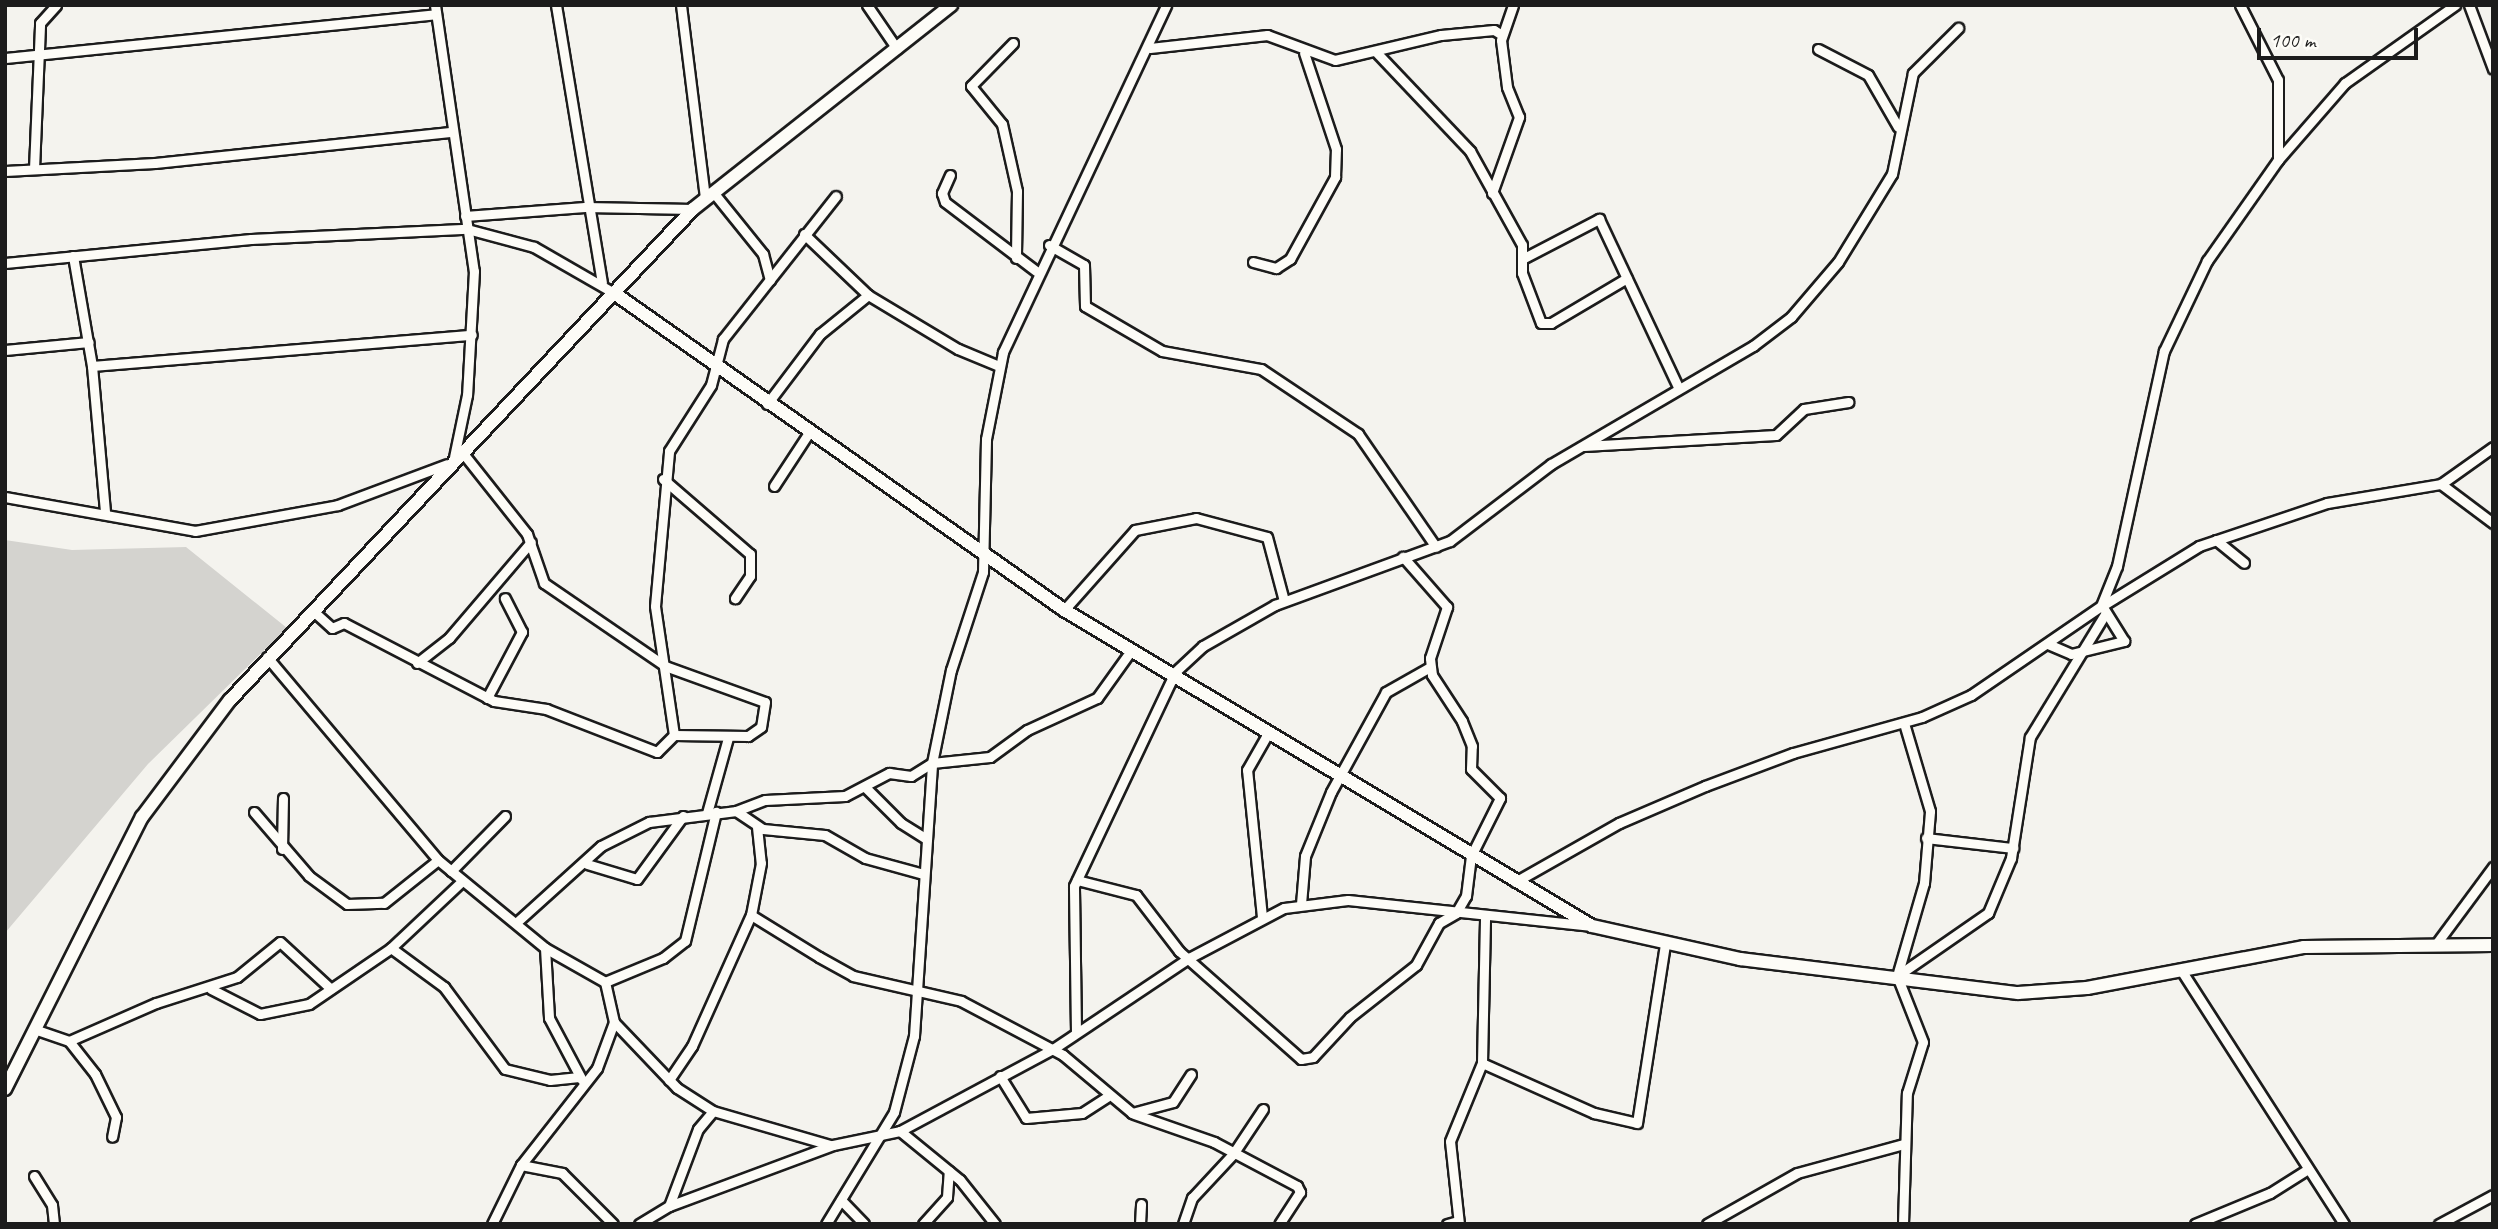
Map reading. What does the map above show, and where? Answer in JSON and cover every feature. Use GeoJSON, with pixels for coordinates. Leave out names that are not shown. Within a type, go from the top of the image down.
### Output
{"type":"FeatureCollection","features":[{"type":"Feature","properties":{"kind":"street"},"geometry":{"type":"LineString","coordinates":[[34,169],[41,54],[40,23],[56,5]]}},
{"type":"Feature","properties":{"kind":"street"},"geometry":{"type":"LineString","coordinates":[[556,5],[585,207],[602,282]]}},
{"type":"Feature","properties":{"kind":"street"},"geometry":{"type":"LineString","coordinates":[[681,5],[709,195],[763,254],[770,281]]}},
{"type":"Feature","properties":{"kind":"street"},"geometry":{"type":"LineString","coordinates":[[867,5],[897,49]]}},
{"type":"Feature","properties":{"kind":"street"},"geometry":{"type":"LineString","coordinates":[[5,1089],[142,817],[198,737],[267,657],[693,209],[951,5]]}},
{"type":"Feature","properties":{"kind":"street"},"geometry":{"type":"LineString","coordinates":[[826,1224],[882,1136],[905,1077],[917,993],[925,838],[932,763],[951,670],[980,589],[986,439],[999,366],[1036,271],[1150,48],[1166,5]]}},
{"type":"Feature","properties":{"kind":"street"},"geometry":{"type":"LineString","coordinates":[[1492,193],[1519,117],[1506,82],[1502,35],[1513,5]]}},
{"type":"Feature","properties":{"kind":"street"},"geometry":{"type":"LineString","coordinates":[[2241,5],[2278,80],[2278,160]]}},
{"type":"Feature","properties":{"kind":"street"},"geometry":{"type":"LineString","coordinates":[[1898,979],[1978,925],[2013,848],[2027,746],[2053,693],[2083,653],[2104,608],[2117,566],[2142,432],[2174,323],[2207,261],[2278,160],[2345,83],[2455,5]]}},
{"type":"Feature","properties":{"kind":"street"},"geometry":{"type":"LineString","coordinates":[[2469,5],[2493,69]]}},
{"type":"Feature","properties":{"kind":"street"},"geometry":{"type":"LineString","coordinates":[[5,58],[435,9],[467,229],[472,335],[454,458]]}},
{"type":"Feature","properties":{"kind":"street"},"geometry":{"type":"LineString","coordinates":[[1076,1032],[1076,880],[1170,678],[1203,646],[1284,601],[1436,547],[1584,446],[1678,387],[1753,346],[1812,298],[1892,174],[1898,127],[1913,73],[1958,28]]}},
{"type":"Feature","properties":{"kind":"street"},"geometry":{"type":"LineString","coordinates":[[1150,48],[1259,34],[1304,53],[1335,60],[1377,53],[1448,34],[1494,30],[1502,35]]}},
{"type":"Feature","properties":{"kind":"street"},"geometry":{"type":"LineString","coordinates":[[1013,43],[971,86],[1000,114],[1017,191],[1016,258]]}},
{"type":"Feature","properties":{"kind":"street"},"geometry":{"type":"LineString","coordinates":[[1818,49],[1868,75],[1898,127]]}},
{"type":"Feature","properties":{"kind":"street"},"geometry":{"type":"LineString","coordinates":[[1253,262],[1276,268],[1290,259],[1335,177],[1336,149],[1304,53]]}},
{"type":"Feature","properties":{"kind":"street"},"geometry":{"type":"LineString","coordinates":[[1377,53],[1471,151],[1524,258],[1527,289],[1546,325],[1627,278]]}},
{"type":"Feature","properties":{"kind":"street"},"geometry":{"type":"LineString","coordinates":[[5,171],[155,163],[452,132]]}},
{"type":"Feature","properties":{"kind":"street"},"geometry":{"type":"LineString","coordinates":[[950,175],[942,193],[945,202],[1036,271]]}},
{"type":"Feature","properties":{"kind":"street"},"geometry":{"type":"LineString","coordinates":[[674,735],[655,606],[663,479],[676,435],[718,367],[723,339],[836,196]]}},
{"type":"Feature","properties":{"kind":"street"},"geometry":{"type":"LineString","coordinates":[[465,216],[585,207],[693,209]]}},
{"type":"Feature","properties":{"kind":"street"},"geometry":{"type":"LineString","coordinates":[[1524,258],[1543,254],[1599,219],[1678,387]]}},
{"type":"Feature","properties":{"kind":"street"},"geometry":{"type":"LineString","coordinates":[[5,263],[467,229],[534,247],[602,282],[808,434],[1064,610],[1170,678],[1592,926]]}},
{"type":"Feature","properties":{"kind":"street"},"geometry":{"type":"LineString","coordinates":[[804,234],[868,295],[958,349],[999,366]]}},
{"type":"Feature","properties":{"kind":"street"},"geometry":{"type":"LineString","coordinates":[[1049,245],[1084,265],[1085,306],[1162,351],[1261,369],[1358,434],[1436,547]]}},
{"type":"Feature","properties":{"kind":"street"},"geometry":{"type":"LineString","coordinates":[[73,256],[89,342],[106,512]]}},
{"type":"Feature","properties":{"kind":"street"},"geometry":{"type":"LineString","coordinates":[[767,404],[820,334],[868,295]]}},
{"type":"Feature","properties":{"kind":"street"},"geometry":{"type":"LineString","coordinates":[[92,366],[472,335]]}},
{"type":"Feature","properties":{"kind":"street"},"geometry":{"type":"LineString","coordinates":[[5,350],[89,342]]}},
{"type":"Feature","properties":{"kind":"street"},"geometry":{"type":"LineString","coordinates":[[1584,446],[1776,435],[1804,409],[1848,402]]}},
{"type":"Feature","properties":{"kind":"street"},"geometry":{"type":"LineString","coordinates":[[774,486],[808,434]]}},
{"type":"Feature","properties":{"kind":"street"},"geometry":{"type":"LineString","coordinates":[[1515,881],[1619,823],[1695,790],[1793,753],[1904,723],[1992,684],[2104,608],[2216,540],[2327,503],[2441,484],[2493,447]]}},
{"type":"Feature","properties":{"kind":"street"},"geometry":{"type":"LineString","coordinates":[[5,497],[106,512],[180,530],[206,530],[338,505],[454,458]]}},
{"type":"Feature","properties":{"kind":"street"},"geometry":{"type":"LineString","coordinates":[[312,610],[331,628],[344,624],[487,698],[546,709],[657,752],[674,735],[728,738],[761,727],[762,698],[665,666],[544,583],[531,542],[454,458]]}},
{"type":"Feature","properties":{"kind":"street"},"geometry":{"type":"LineString","coordinates":[[663,479],[750,554],[750,576],[735,598]]}},
{"type":"Feature","properties":{"kind":"street"},"geometry":{"type":"LineString","coordinates":[[2441,484],[2493,523]]}},
{"type":"Feature","properties":{"kind":"street"},"geometry":{"type":"LineString","coordinates":[[1064,610],[1135,530],[1196,518],[1267,537],[1284,601]]}},
{"type":"Feature","properties":{"kind":"street"},"geometry":{"type":"LineString","coordinates":[[2216,540],[2244,563]]}},
{"type":"Feature","properties":{"kind":"street"},"geometry":{"type":"LineString","coordinates":[[417,663],[449,638],[531,542]]}},
{"type":"Feature","properties":{"kind":"street"},"geometry":{"type":"LineString","coordinates":[[1076,880],[1136,894],[1189,958],[1279,1045],[1307,1059],[1416,965],[1442,919],[1457,913],[1469,886],[1471,856],[1500,799],[1472,771],[1471,743],[1430,667],[1447,607],[1403,557]]}},
{"type":"Feature","properties":{"kind":"street"},"geometry":{"type":"LineString","coordinates":[[487,698],[522,632],[505,598]]}},
{"type":"Feature","properties":{"kind":"street"},"geometry":{"type":"LineString","coordinates":[[2048,644],[2083,653],[2124,641],[2104,608]]}},
{"type":"Feature","properties":{"kind":"street"},"geometry":{"type":"LineString","coordinates":[[517,921],[587,864],[612,839],[683,816],[736,811],[756,801],[845,796],[866,788],[884,775],[911,776],[932,763],[990,757],[1027,730],[1087,704],[1130,652]]}},
{"type":"Feature","properties":{"kind":"street"},"geometry":{"type":"LineString","coordinates":[[267,657],[438,860],[517,921],[545,948],[605,982],[614,1022],[602,1059],[582,1080],[521,1165],[492,1224]]}},
{"type":"Feature","properties":{"kind":"street"},"geometry":{"type":"LineString","coordinates":[[1301,904],[1305,856],[1339,778],[1386,692],[1430,667]]}},
{"type":"Feature","properties":{"kind":"street"},"geometry":{"type":"LineString","coordinates":[[1903,1224],[1907,1093],[1923,1042],[1898,979],[1924,883],[1930,801],[1904,723]]}},
{"type":"Feature","properties":{"kind":"street"},"geometry":{"type":"LineString","coordinates":[[1262,917],[1247,769],[1267,735]]}},
{"type":"Feature","properties":{"kind":"street"},"geometry":{"type":"LineString","coordinates":[[605,982],[663,958],[685,941],[728,738]]}},
{"type":"Feature","properties":{"kind":"street"},"geometry":{"type":"LineString","coordinates":[[866,788],[901,824],[925,838]]}},
{"type":"Feature","properties":{"kind":"street"},"geometry":{"type":"LineString","coordinates":[[282,849],[283,798]]}},
{"type":"Feature","properties":{"kind":"street"},"geometry":{"type":"LineString","coordinates":[[736,811],[757,827],[825,835],[865,858],[923,874]]}},
{"type":"Feature","properties":{"kind":"street"},"geometry":{"type":"LineString","coordinates":[[254,813],[282,849],[347,904],[384,903],[438,860]]}},
{"type":"Feature","properties":{"kind":"street"},"geometry":{"type":"LineString","coordinates":[[451,871],[505,816]]}},
{"type":"Feature","properties":{"kind":"street"},"geometry":{"type":"LineString","coordinates":[[587,864],[640,877],[683,816]]}},
{"type":"Feature","properties":{"kind":"street"},"geometry":{"type":"LineString","coordinates":[[669,1080],[692,1046],[751,915],[761,863],[757,827]]}},
{"type":"Feature","properties":{"kind":"street"},"geometry":{"type":"LineString","coordinates":[[1926,838],[2013,848]]}},
{"type":"Feature","properties":{"kind":"street"},"geometry":{"type":"LineString","coordinates":[[2436,944],[2493,867]]}},
{"type":"Feature","properties":{"kind":"street"},"geometry":{"type":"LineString","coordinates":[[211,989],[260,1014],[309,1004],[391,948],[462,881]]}},
{"type":"Feature","properties":{"kind":"street"},"geometry":{"type":"LineString","coordinates":[[639,1224],[669,1206],[832,1145],[900,1131],[1053,1049],[1189,958],[1262,917],[1301,904],[1348,900],[1485,918],[1592,926],[1665,945],[1898,979],[2051,992],[2304,947],[2493,945]]}},
{"type":"Feature","properties":{"kind":"street"},"geometry":{"type":"LineString","coordinates":[[751,915],[853,976],[917,993],[961,1001],[1053,1049],[1107,1097],[1132,1113],[1233,1154],[1299,1189],[1279,1224]]}},
{"type":"Feature","properties":{"kind":"street"},"geometry":{"type":"LineString","coordinates":[[1447,1224],[1458,1222],[1452,1125],[1482,1063],[1485,918]]}},
{"type":"Feature","properties":{"kind":"street"},"geometry":{"type":"LineString","coordinates":[[69,1041],[174,996],[211,989],[283,942],[331,989]]}},
{"type":"Feature","properties":{"kind":"street"},"geometry":{"type":"LineString","coordinates":[[1482,1063],[1594,1113],[1637,1123],[1665,945]]}},
{"type":"Feature","properties":{"kind":"street"},"geometry":{"type":"LineString","coordinates":[[391,948],[444,987],[505,1069],[550,1080],[582,1080]]}},
{"type":"Feature","properties":{"kind":"street"},"geometry":{"type":"LineString","coordinates":[[545,948],[549,1018],[582,1080]]}},
{"type":"Feature","properties":{"kind":"street"},"geometry":{"type":"LineString","coordinates":[[2181,970],[2344,1224]]}},
{"type":"Feature","properties":{"kind":"street"},"geometry":{"type":"LineString","coordinates":[[614,1022],[669,1080],[713,1111],[832,1145]]}},
{"type":"Feature","properties":{"kind":"street"},"geometry":{"type":"LineString","coordinates":[[34,1029],[69,1041],[111,1099],[117,1118],[112,1137]]}},
{"type":"Feature","properties":{"kind":"street"},"geometry":{"type":"LineString","coordinates":[[1132,1113],[1173,1102],[1191,1074]]}},
{"type":"Feature","properties":{"kind":"street"},"geometry":{"type":"LineString","coordinates":[[1000,1076],[1016,1110],[1026,1118],[1082,1113],[1107,1097]]}},
{"type":"Feature","properties":{"kind":"street"},"geometry":{"type":"LineString","coordinates":[[1183,1224],[1192,1198],[1233,1154],[1263,1109]]}},
{"type":"Feature","properties":{"kind":"street"},"geometry":{"type":"LineString","coordinates":[[669,1206],[698,1129],[713,1111]]}},
{"type":"Feature","properties":{"kind":"street"},"geometry":{"type":"LineString","coordinates":[[900,1131],[949,1171],[994,1224]]}},
{"type":"Feature","properties":{"kind":"street"},"geometry":{"type":"LineString","coordinates":[[1707,1224],[1797,1173],[1904,1144]]}},
{"type":"Feature","properties":{"kind":"street"},"geometry":{"type":"LineString","coordinates":[[521,1165],[562,1173],[613,1224]]}},
{"type":"Feature","properties":{"kind":"street"},"geometry":{"type":"LineString","coordinates":[[2195,1224],[2270,1193],[2308,1169]]}},
{"type":"Feature","properties":{"kind":"street"},"geometry":{"type":"LineString","coordinates":[[923,1224],[950,1191],[949,1171]]}},
{"type":"Feature","properties":{"kind":"street"},"geometry":{"type":"LineString","coordinates":[[34,1176],[52,1205],[54,1224]]}},
{"type":"Feature","properties":{"kind":"street"},"geometry":{"type":"LineString","coordinates":[[2439,1224],[2493,1195]]}},
{"type":"Feature","properties":{"kind":"street"},"geometry":{"type":"LineString","coordinates":[[841,1200],[864,1224]]}},
{"type":"Feature","properties":{"kind":"street"},"geometry":{"type":"LineString","coordinates":[[1140,1224],[1141,1204]]}},
{"type":"Feature","properties":{"kind":"shaded area"},"geometry":{"type":"Polygon","coordinates":[[[5,540],[72,550],[186,547],[287,628],[148,764],[5,933],[5,540]]]}}]}
